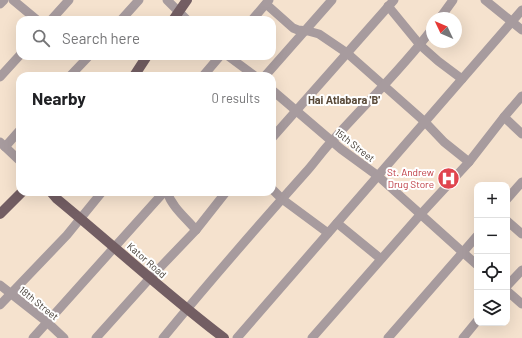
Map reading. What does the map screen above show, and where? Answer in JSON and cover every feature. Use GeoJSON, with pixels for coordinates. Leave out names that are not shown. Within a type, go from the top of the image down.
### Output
{"type":"FeatureCollection","features":[{"type":"Feature","properties":{"kind":"main road"},"geometry":{"type":"LineString","coordinates":[[176,16],[187,0]]}},
{"type":"Feature","properties":{"kind":"main road"},"geometry":{"type":"LineString","coordinates":[[137,72],[144,60]]}},
{"type":"Feature","properties":{"kind":"main road"},"geometry":{"type":"LineString","coordinates":[[0,214],[18,196]]}},
{"type":"Feature","properties":{"kind":"main road","name":"Kator Road"},"geometry":{"type":"LineString","coordinates":[[55,196],[114,248],[224,338]]}},
{"type":"Feature","properties":{"kind":"street"},"geometry":{"type":"LineString","coordinates":[[0,4],[4,0]]}},
{"type":"Feature","properties":{"kind":"street"},"geometry":{"type":"LineString","coordinates":[[12,0],[31,16]]}},
{"type":"Feature","properties":{"kind":"street"},"geometry":{"type":"LineString","coordinates":[[55,16],[69,0]]}},
{"type":"Feature","properties":{"kind":"street"},"geometry":{"type":"LineString","coordinates":[[125,16],[139,0]]}},
{"type":"Feature","properties":{"kind":"street"},"geometry":{"type":"LineString","coordinates":[[167,0],[176,16]]}},
{"type":"Feature","properties":{"kind":"street"},"geometry":{"type":"LineString","coordinates":[[268,72],[332,0]]}},
{"type":"Feature","properties":{"kind":"street"},"geometry":{"type":"LineString","coordinates":[[445,12],[454,0]]}},
{"type":"Feature","properties":{"kind":"street"},"geometry":{"type":"LineString","coordinates":[[485,0],[522,30]]}},
{"type":"Feature","properties":{"kind":"street"},"geometry":{"type":"LineString","coordinates":[[255,16],[267,2],[293,28],[319,34],[347,54],[425,122],[444,142],[469,162]]}},
{"type":"Feature","properties":{"kind":"street"},"geometry":{"type":"LineString","coordinates":[[276,134],[391,3],[420,45],[462,79]]}},
{"type":"Feature","properties":{"kind":"street"},"geometry":{"type":"LineString","coordinates":[[237,338],[522,10]]}},
{"type":"Feature","properties":{"kind":"street"},"geometry":{"type":"LineString","coordinates":[[163,338],[331,141],[384,86],[426,37]]}},
{"type":"Feature","properties":{"kind":"street"},"geometry":{"type":"LineString","coordinates":[[0,77],[16,59]]}},
{"type":"Feature","properties":{"kind":"street"},"geometry":{"type":"LineString","coordinates":[[74,72],[84,60]]}},
{"type":"Feature","properties":{"kind":"street"},"geometry":{"type":"LineString","coordinates":[[206,72],[217,60]]}},
{"type":"Feature","properties":{"kind":"street"},"geometry":{"type":"LineString","coordinates":[[233,60],[250,72]]}},
{"type":"Feature","properties":{"kind":"street","name":"15th Street"},"geometry":{"type":"LineString","coordinates":[[276,94],[331,141],[378,176],[474,262]]}},
{"type":"Feature","properties":{"kind":"street"},"geometry":{"type":"LineString","coordinates":[[312,338],[420,215],[469,162],[522,96]]}},
{"type":"Feature","properties":{"kind":"street"},"geometry":{"type":"LineString","coordinates":[[504,117],[522,134]]}},
{"type":"Feature","properties":{"kind":"street"},"geometry":{"type":"LineString","coordinates":[[16,133],[2,144],[16,157]]}},
{"type":"Feature","properties":{"kind":"street"},"geometry":{"type":"LineString","coordinates":[[510,196],[522,182]]}},
{"type":"Feature","properties":{"kind":"street"},"geometry":{"type":"LineString","coordinates":[[276,193],[328,233]]}},
{"type":"Feature","properties":{"kind":"street"},"geometry":{"type":"LineString","coordinates":[[0,305],[67,235],[99,196]]}},
{"type":"Feature","properties":{"kind":"street"},"geometry":{"type":"LineString","coordinates":[[33,338],[160,196]]}},
{"type":"Feature","properties":{"kind":"street"},"geometry":{"type":"LineString","coordinates":[[168,196],[196,230]]}},
{"type":"Feature","properties":{"kind":"street"},"geometry":{"type":"LineString","coordinates":[[96,338],[196,230],[223,196]]}},
{"type":"Feature","properties":{"kind":"street"},"geometry":{"type":"LineString","coordinates":[[337,223],[381,259]]}},
{"type":"Feature","properties":{"kind":"street"},"geometry":{"type":"LineString","coordinates":[[510,224],[522,234]]}},
{"type":"Feature","properties":{"kind":"street"},"geometry":{"type":"LineString","coordinates":[[388,338],[474,239]]}},
{"type":"Feature","properties":{"kind":"street"},"geometry":{"type":"LineString","coordinates":[[510,283],[522,270]]}},
{"type":"Feature","properties":{"kind":"street","name":"18th Street"},"geometry":{"type":"LineString","coordinates":[[0,284],[47,322],[64,338]]}},
{"type":"Feature","properties":{"kind":"street"},"geometry":{"type":"LineString","coordinates":[[510,294],[522,304]]}},
{"type":"Feature","properties":{"kind":"street"},"geometry":{"type":"LineString","coordinates":[[463,338],[474,325]]}},
{"type":"Feature","properties":{"kind":"place","name":"St. Andrew Drug Store"},"geometry":{"type":"Point","coordinates":[449,178]}},
{"type":"Feature","properties":{"kind":"district","name":"Hai Atlabara 'B'"},"geometry":{"type":"Point","coordinates":[344,100]}}]}
